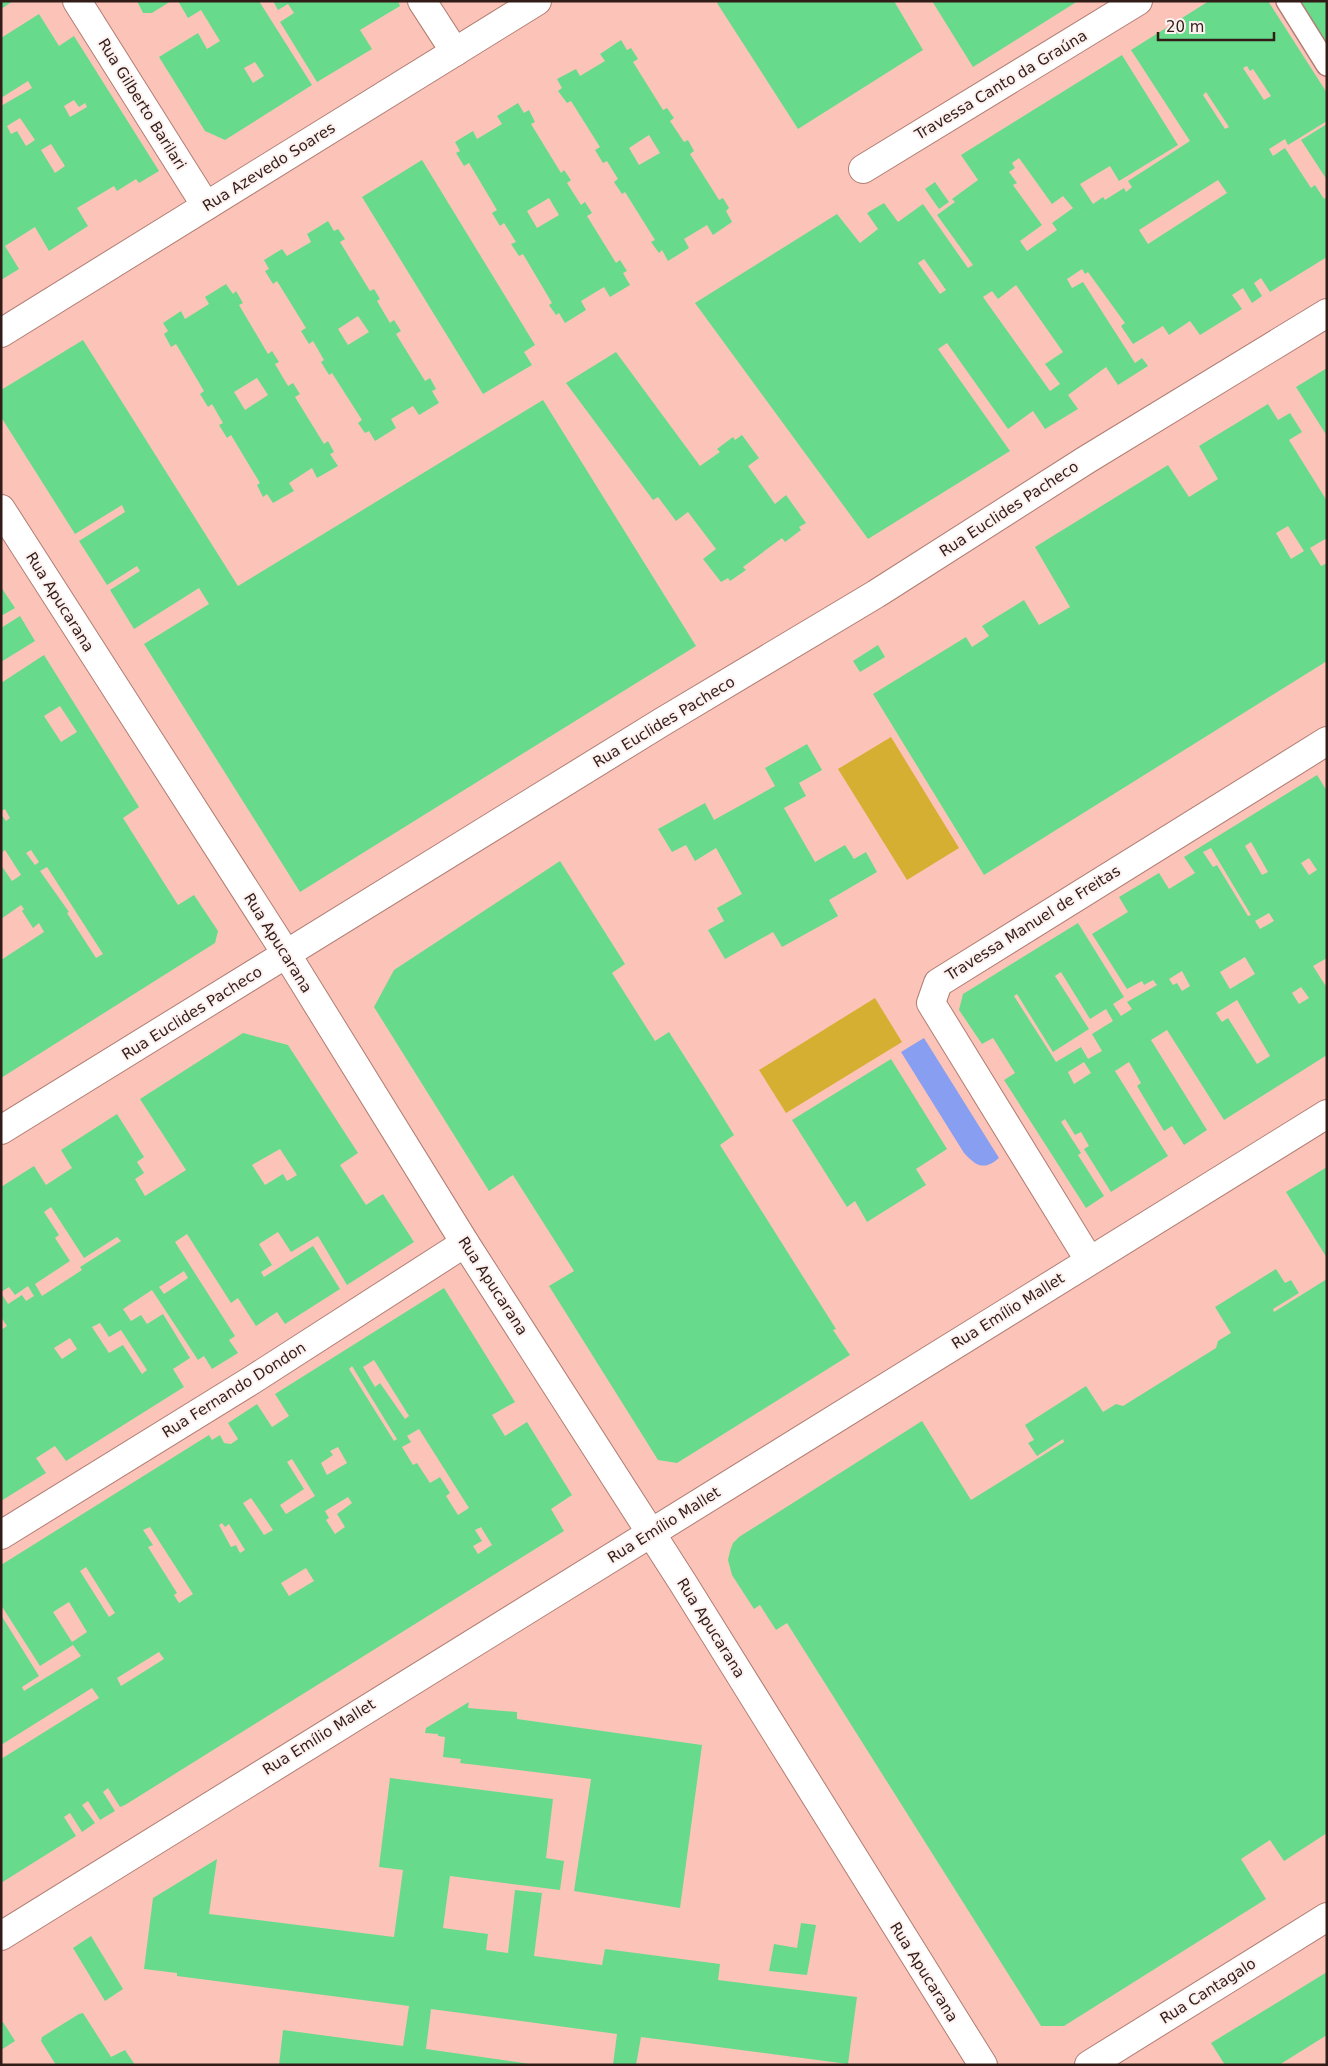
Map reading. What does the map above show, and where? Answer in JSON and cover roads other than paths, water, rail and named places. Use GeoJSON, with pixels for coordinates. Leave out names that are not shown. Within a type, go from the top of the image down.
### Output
{"type":"FeatureCollection","features":[{"type":"Feature","properties":{"kind":"street","name":"Rua Gilberto Barilari"},"geometry":{"type":"LineString","coordinates":[[77,1],[206,206]]}},
{"type":"Feature","properties":{"kind":"street"},"geometry":{"type":"LineString","coordinates":[[422,1],[455,52]]}},
{"type":"Feature","properties":{"kind":"street","name":"Rua Azevedo Soares"},"geometry":{"type":"LineString","coordinates":[[1,333],[537,1]]}},
{"type":"Feature","properties":{"kind":"street","name":"Travessa Canto da Graúna"},"geometry":{"type":"LineString","coordinates":[[863,169],[1138,1]]}},
{"type":"Feature","properties":{"kind":"street","name":"Rua Euclides Pacheco"},"geometry":{"type":"LineString","coordinates":[[1,1130],[654,728],[876,594],[1086,460],[1327,313]]}},
{"type":"Feature","properties":{"kind":"street","name":"Rua Apucarana"},"geometry":{"type":"LineString","coordinates":[[1,510],[287,955],[465,1243],[651,1533],[983,2065]]}},
{"type":"Feature","properties":{"kind":"street","name":"Travessa Manuel de Freitas"},"geometry":{"type":"LineString","coordinates":[[1089,1260],[944,1027],[931,1003],[938,983],[1327,741]]}},
{"type":"Feature","properties":{"kind":"street","name":"Rua Emílio Mallet"},"geometry":{"type":"LineString","coordinates":[[1,1936],[370,1705],[1327,1114]]}},
{"type":"Feature","properties":{"kind":"street","name":"Rua Fernando Dondon"},"geometry":{"type":"LineString","coordinates":[[1,1535],[252,1380],[465,1243]]}},
{"type":"Feature","properties":{"kind":"street","name":"Rua Cantagalo"},"geometry":{"type":"LineString","coordinates":[[1089,2065],[1327,1917]]}},
{"type":"Feature","properties":{"kind":"lane"},"geometry":{"type":"LineString","coordinates":[[1287,1],[1327,66]]}},
{"type":"Feature","properties":{"kind":"water"},"geometry":{"type":"Polygon","coordinates":[[[924,1038],[999,1158],[989,1165],[976,1164],[964,1153],[901,1052],[924,1038]]]}}]}
